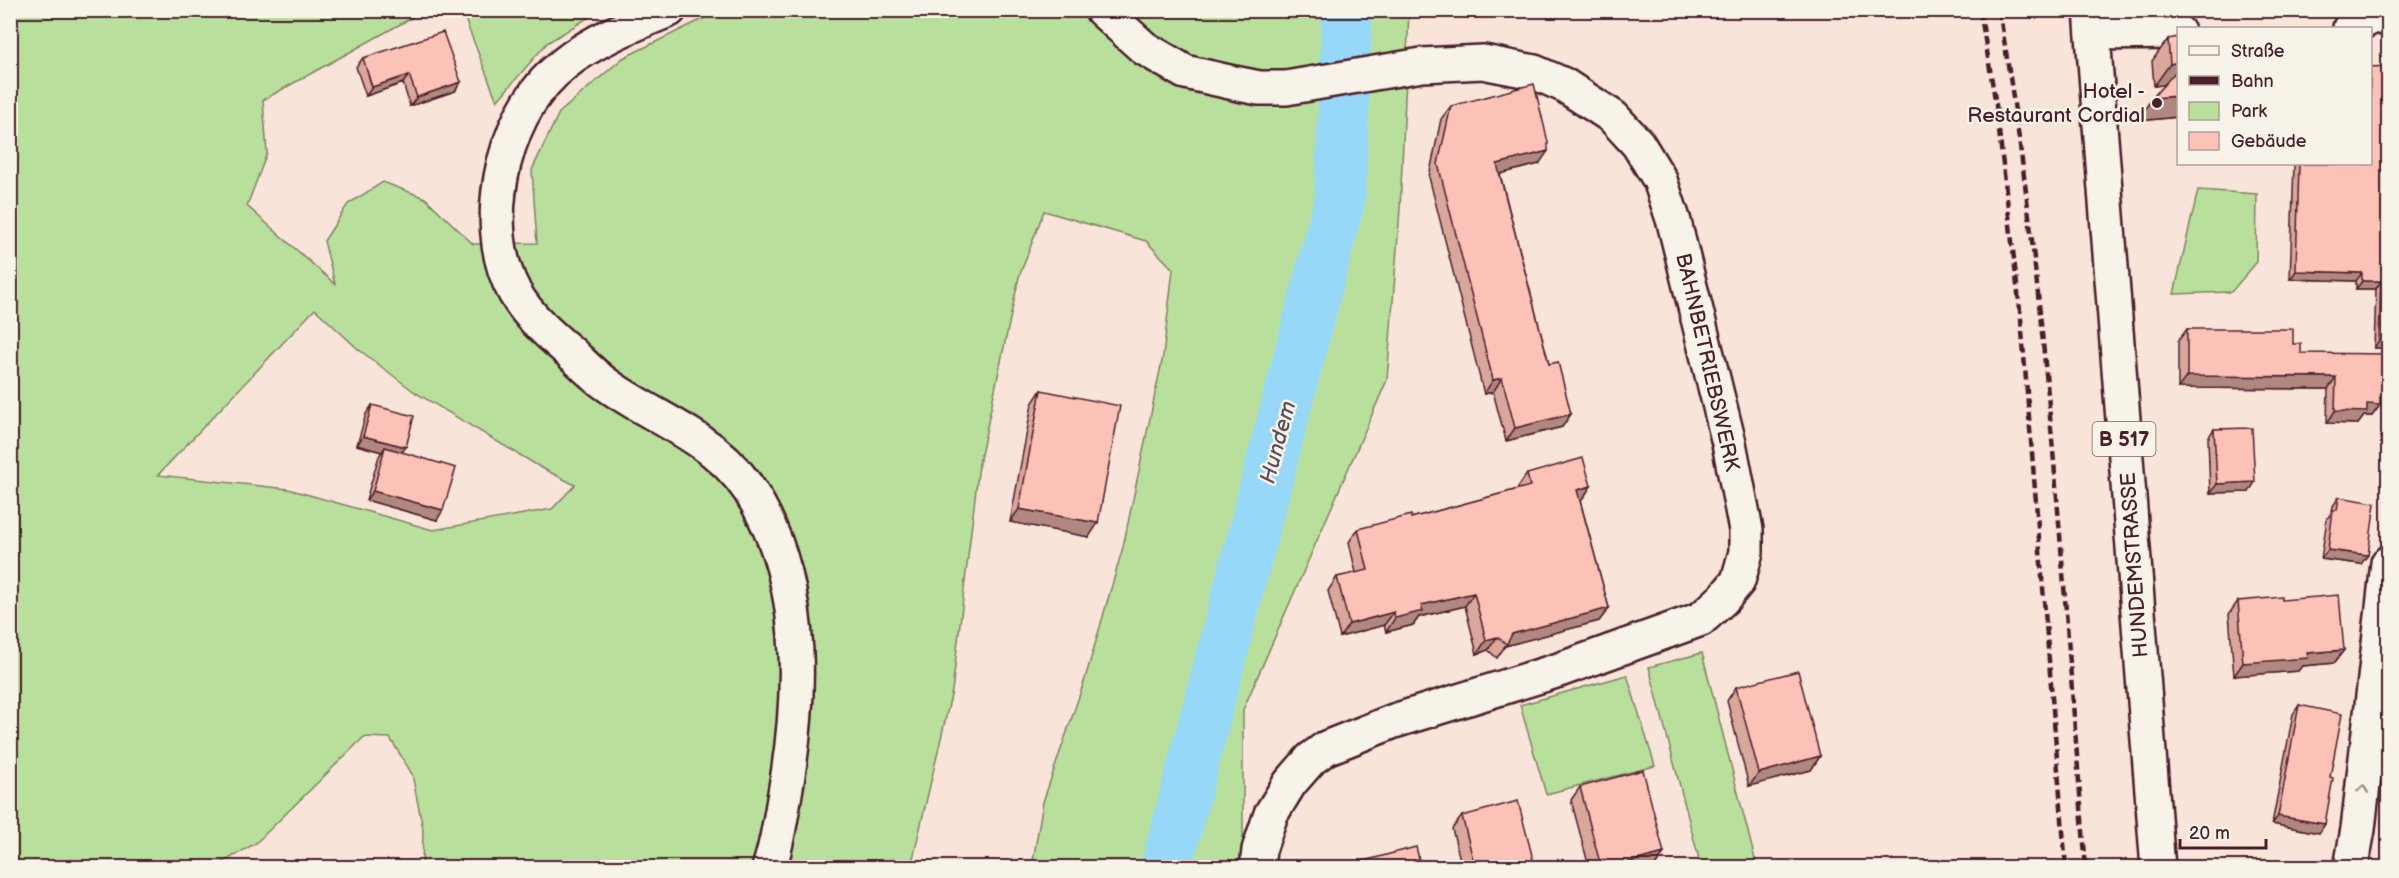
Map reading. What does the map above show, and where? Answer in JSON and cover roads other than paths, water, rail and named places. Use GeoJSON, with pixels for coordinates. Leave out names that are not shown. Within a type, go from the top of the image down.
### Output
{"type":"FeatureCollection","features":[{"type":"Feature","properties":{"kind":"street"},"geometry":{"type":"LineString","coordinates":[[669,10],[620,30],[575,54],[538,88],[523,111],[511,138],[500,179],[497,209],[499,242],[506,271],[516,294],[543,329],[606,384],[696,436],[717,454],[748,489],[768,523],[787,581],[795,630],[797,681],[789,772],[775,850],[769,867]]}},
{"type":"Feature","properties":{"kind":"street","name":"BAHNBETRIEBSWERK"},"geometry":{"type":"LineString","coordinates":[[1102,10],[1144,48],[1185,72],[1234,83],[1259,88],[1286,88],[1422,65],[1484,62],[1534,72],[1564,85],[1613,117],[1638,144],[1660,180],[1674,222],[1729,443],[1746,530],[1746,552],[1738,581],[1723,599],[1701,619],[1558,670],[1395,721],[1326,748],[1311,759],[1290,783],[1271,814],[1259,850],[1257,867]]}},
{"type":"Feature","properties":{"kind":"street"},"geometry":{"type":"LineString","coordinates":[[2352,27],[2385,14]]}},
{"type":"Feature","properties":{"kind":"street"},"geometry":{"type":"LineString","coordinates":[[2092,22],[2177,32]]}},
{"type":"Feature","properties":{"kind":"street","name":"HUNDEMSTRASSE"},"geometry":{"type":"LineString","coordinates":[[2092,22],[2158,867]]}},
{"type":"Feature","properties":{"kind":"street"},"geometry":{"type":"LineString","coordinates":[[2350,867],[2358,829],[2388,564]]}},
{"type":"Feature","properties":{"kind":"waterway","name":"Hundem"},"geometry":{"type":"LineString","coordinates":[[1166,868],[1340,199],[1347,10]]}},
{"type":"Feature","properties":{"kind":"railway"},"geometry":{"type":"LineString","coordinates":[[1980,10],[1996,105],[2021,319],[2066,868]]}},
{"type":"Feature","properties":{"kind":"railway"},"geometry":{"type":"LineString","coordinates":[[1999,10],[2016,116],[2042,330],[2086,868]]}},
{"type":"Feature","properties":{"kind":"place","name":"Hotel - Restaurant Cordial"},"geometry":{"type":"Point","coordinates":[2157,103]}}]}
